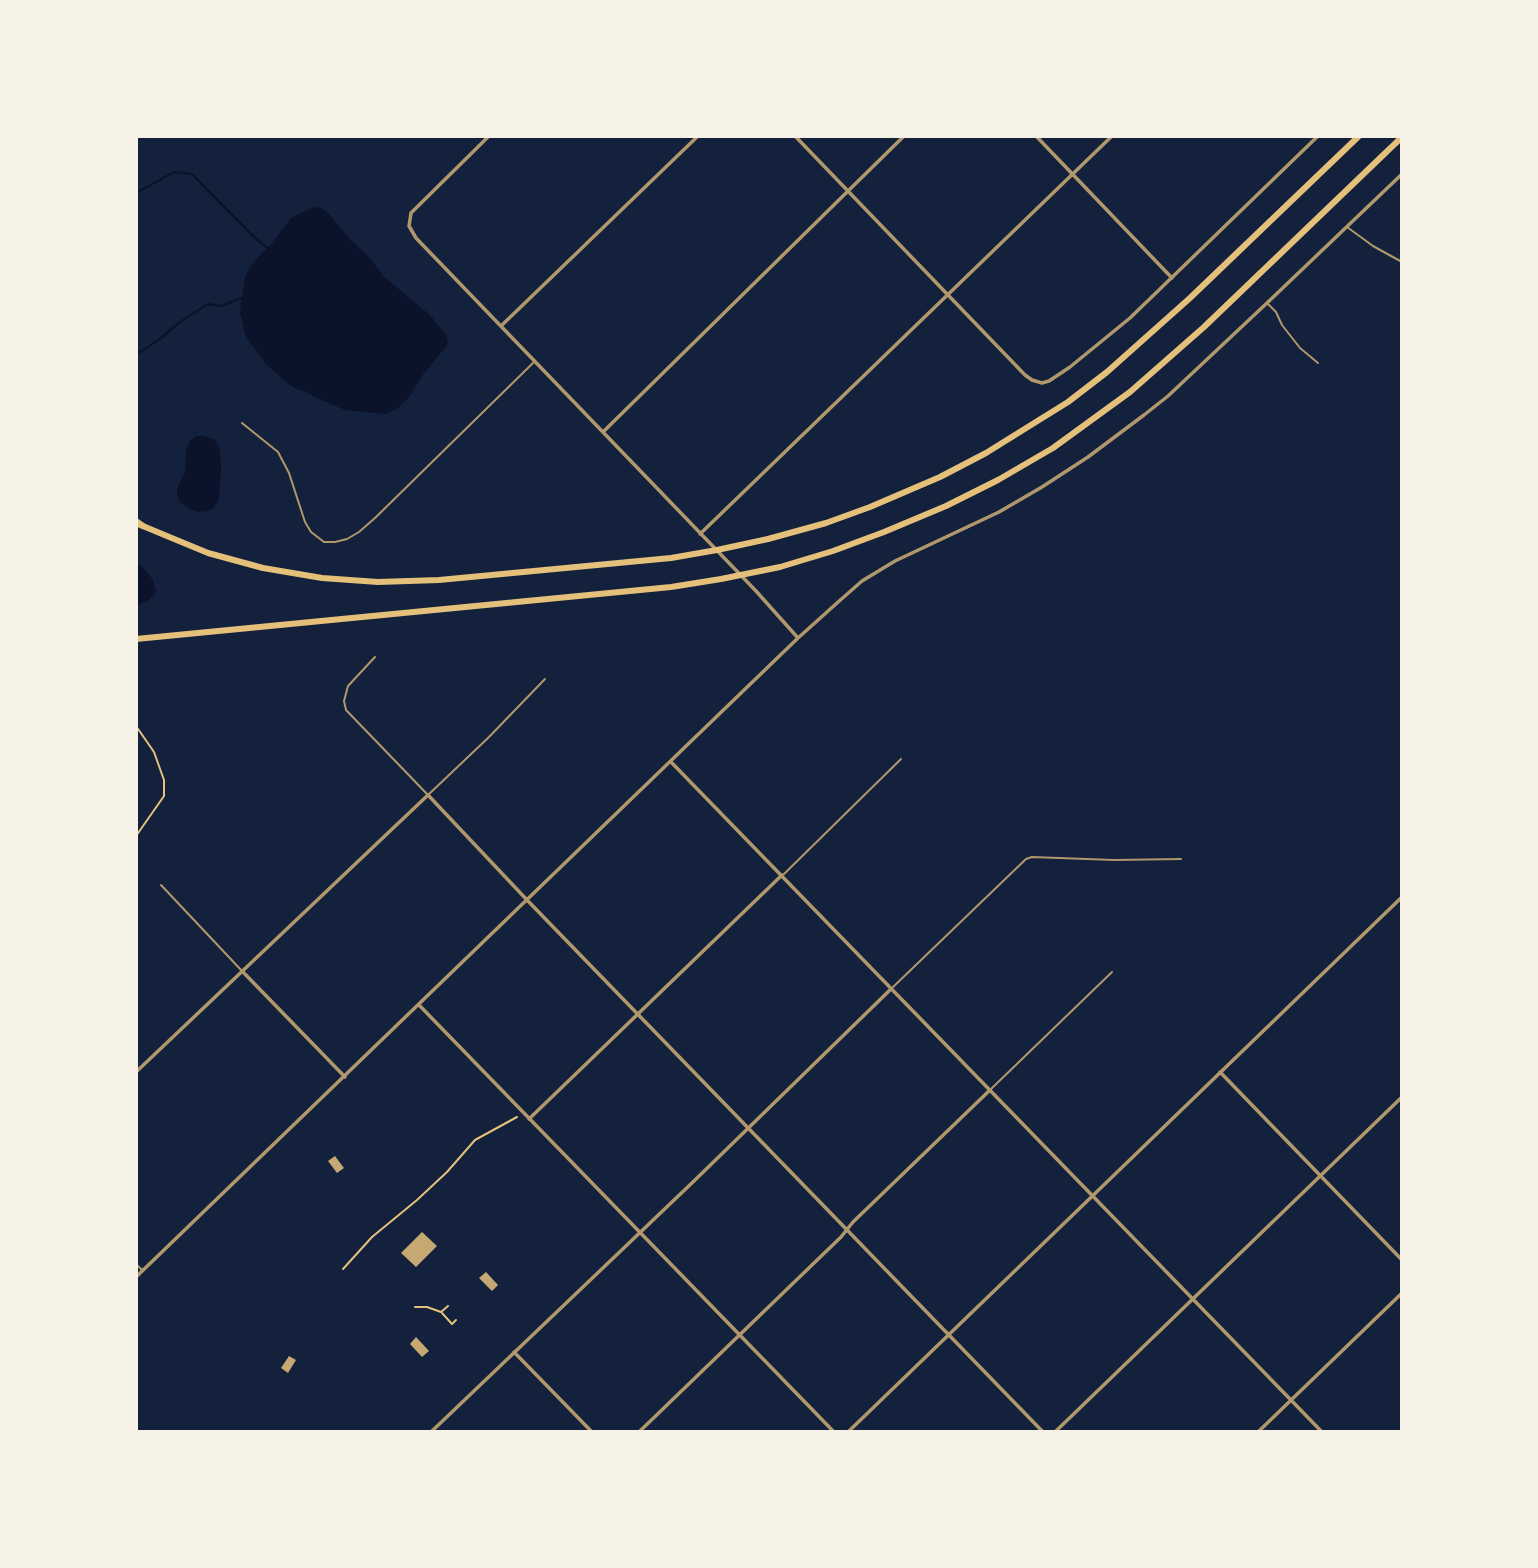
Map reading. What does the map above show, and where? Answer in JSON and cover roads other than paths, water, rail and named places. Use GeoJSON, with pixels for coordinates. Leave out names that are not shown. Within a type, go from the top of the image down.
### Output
{"type":"FeatureCollection","features":[{"type":"Feature","properties":{"kind":"main road"},"geometry":{"type":"LineString","coordinates":[[139,524],[199,549],[242,563],[298,575],[359,581],[409,582],[671,558],[797,531],[870,507],[940,477],[986,453],[1068,402],[1151,334],[1359,136]]}},
{"type":"Feature","properties":{"kind":"main road"},"geometry":{"type":"LineString","coordinates":[[136,639],[671,587],[793,563],[884,533],[998,480],[1053,448],[1130,392],[1159,368],[1402,136]]}},
{"type":"Feature","properties":{"kind":"street"},"geometry":{"type":"LineString","coordinates":[[489,136],[411,213],[409,226],[416,238],[717,550],[798,638]]}},
{"type":"Feature","properties":{"kind":"street"},"geometry":{"type":"LineString","coordinates":[[501,326],[698,136]]}},
{"type":"Feature","properties":{"kind":"street"},"geometry":{"type":"LineString","coordinates":[[795,136],[1025,375],[1042,383],[1070,368],[1130,318],[1318,136]]}},
{"type":"Feature","properties":{"kind":"street"},"geometry":{"type":"LineString","coordinates":[[603,432],[904,136]]}},
{"type":"Feature","properties":{"kind":"street"},"geometry":{"type":"LineString","coordinates":[[1036,136],[1172,278]]}},
{"type":"Feature","properties":{"kind":"street"},"geometry":{"type":"LineString","coordinates":[[701,534],[1112,136]]}},
{"type":"Feature","properties":{"kind":"street"},"geometry":{"type":"LineString","coordinates":[[136,1277],[798,638],[845,596],[877,571],[999,512],[1088,457],[1168,396],[1402,174]]}},
{"type":"Feature","properties":{"kind":"street"},"geometry":{"type":"LineString","coordinates":[[671,762],[1322,1432]]}},
{"type":"Feature","properties":{"kind":"street"},"geometry":{"type":"LineString","coordinates":[[136,1072],[428,795],[1043,1432]]}},
{"type":"Feature","properties":{"kind":"street"},"geometry":{"type":"LineString","coordinates":[[529,1119],[782,876]]}},
{"type":"Feature","properties":{"kind":"street"},"geometry":{"type":"LineString","coordinates":[[848,1432],[1402,897]]}},
{"type":"Feature","properties":{"kind":"street"},"geometry":{"type":"LineString","coordinates":[[242,971],[345,1077]]}},
{"type":"Feature","properties":{"kind":"street"},"geometry":{"type":"LineString","coordinates":[[431,1432],[891,989]]}},
{"type":"Feature","properties":{"kind":"street"},"geometry":{"type":"LineString","coordinates":[[419,1005],[834,1432]]}},
{"type":"Feature","properties":{"kind":"street"},"geometry":{"type":"LineString","coordinates":[[1220,1072],[1402,1260]]}},
{"type":"Feature","properties":{"kind":"street"},"geometry":{"type":"LineString","coordinates":[[639,1432],[990,1090]]}},
{"type":"Feature","properties":{"kind":"street"},"geometry":{"type":"LineString","coordinates":[[1055,1432],[1402,1097]]}},
{"type":"Feature","properties":{"kind":"street"},"geometry":{"type":"LineString","coordinates":[[1258,1432],[1402,1293]]}},
{"type":"Feature","properties":{"kind":"street"},"geometry":{"type":"LineString","coordinates":[[514,1352],[592,1432]]}},
{"type":"Feature","properties":{"kind":"lane"},"geometry":{"type":"LineString","coordinates":[[1347,227],[1402,262]]}},
{"type":"Feature","properties":{"kind":"lane"},"geometry":{"type":"LineString","coordinates":[[1267,303],[1295,342],[1318,363]]}},
{"type":"Feature","properties":{"kind":"lane"},"geometry":{"type":"LineString","coordinates":[[242,423],[278,452],[289,473],[305,522],[311,532],[324,542],[335,542],[353,536],[376,518],[534,361]]}},
{"type":"Feature","properties":{"kind":"lane"},"geometry":{"type":"LineString","coordinates":[[374,657],[348,686],[344,701],[346,710],[428,795],[545,679]]}},
{"type":"Feature","properties":{"kind":"lane"},"geometry":{"type":"LineString","coordinates":[[782,876],[901,759]]}},
{"type":"Feature","properties":{"kind":"lane"},"geometry":{"type":"LineString","coordinates":[[891,989],[1026,859],[1181,859]]}},
{"type":"Feature","properties":{"kind":"lane"},"geometry":{"type":"LineString","coordinates":[[161,886],[242,971]]}},
{"type":"Feature","properties":{"kind":"lane"},"geometry":{"type":"LineString","coordinates":[[990,1090],[1112,972]]}},
{"type":"Feature","properties":{"kind":"lane"},"geometry":{"type":"LineString","coordinates":[[136,1264],[143,1271]]}},
{"type":"Feature","properties":{"kind":"water"},"geometry":{"type":"Polygon","coordinates":[[[313,207],[327,212],[384,277],[429,314],[446,334],[446,347],[424,373],[409,397],[397,409],[385,414],[345,410],[296,389],[264,362],[245,335],[240,312],[245,276],[291,218],[313,207]]]}},
{"type":"Feature","properties":{"kind":"water"},"geometry":{"type":"Polygon","coordinates":[[[196,436],[214,439],[218,444],[221,469],[219,498],[214,508],[199,512],[189,509],[177,496],[177,489],[185,471],[186,449],[196,436]]]}},
{"type":"Feature","properties":{"kind":"water"},"geometry":{"type":"Polygon","coordinates":[[[137,564],[143,567],[153,580],[156,592],[149,600],[137,606],[137,564]]]}},
{"type":"Feature","properties":{"kind":"waterway"},"geometry":{"type":"LineString","coordinates":[[136,193],[174,172],[192,174],[268,248]]}},
{"type":"Feature","properties":{"kind":"waterway"},"geometry":{"type":"LineString","coordinates":[[136,353],[208,304],[221,306],[242,298]]}}]}
